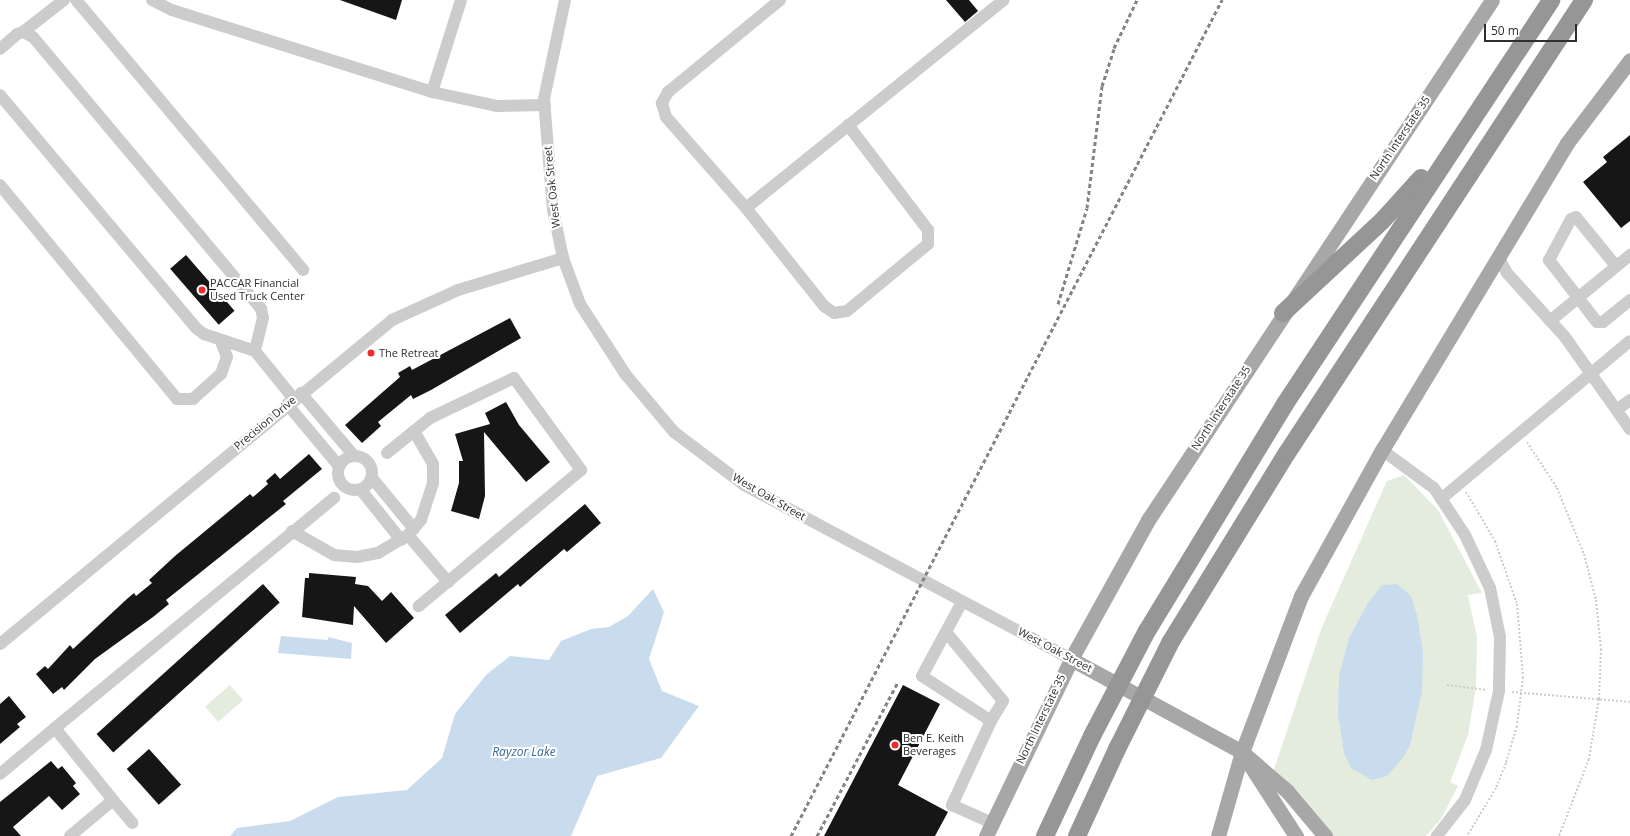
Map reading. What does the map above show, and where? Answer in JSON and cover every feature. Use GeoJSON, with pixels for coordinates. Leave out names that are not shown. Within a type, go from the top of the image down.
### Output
{"type":"FeatureCollection","features":[{"type":"Feature","properties":{"kind":"highway"},"geometry":{"type":"LineString","coordinates":[[1046,836],[1092,736],[1146,630],[1241,472],[1473,116],[1551,0]]}},
{"type":"Feature","properties":{"kind":"highway"},"geometry":{"type":"LineString","coordinates":[[1077,836],[1117,749],[1170,643],[1287,453],[1584,0]]}},
{"type":"Feature","properties":{"kind":"highway"},"geometry":{"type":"LineString","coordinates":[[1283,313],[1398,205],[1473,116]]}},
{"type":"Feature","properties":{"kind":"main road","name":"North Interstate 35"},"geometry":{"type":"LineString","coordinates":[[989,830],[1071,659],[1148,520],[1283,313],[1492,0]]}},
{"type":"Feature","properties":{"kind":"main road"},"geometry":{"type":"LineString","coordinates":[[1218,836],[1242,752],[1301,596],[1382,450],[1500,260],[1568,143],[1630,60]]}},
{"type":"Feature","properties":{"kind":"main road","name":"West Oak Street"},"geometry":{"type":"LineString","coordinates":[[1071,659],[1242,752],[1287,791],[1325,836]]}},
{"type":"Feature","properties":{"kind":"main road","name":"West Oak Street"},"geometry":{"type":"LineString","coordinates":[[1242,752],[1296,836]]}},
{"type":"Feature","properties":{"kind":"street"},"geometry":{"type":"LineString","coordinates":[[0,48],[64,0]]}},
{"type":"Feature","properties":{"kind":"street"},"geometry":{"type":"LineString","coordinates":[[76,0],[303,270]]}},
{"type":"Feature","properties":{"kind":"street"},"geometry":{"type":"LineString","coordinates":[[152,0],[172,10],[432,92],[497,106],[545,105]]}},
{"type":"Feature","properties":{"kind":"street"},"geometry":{"type":"LineString","coordinates":[[432,92],[461,0]]}},
{"type":"Feature","properties":{"kind":"street","name":"West Oak Street"},"geometry":{"type":"LineString","coordinates":[[565,0],[545,105],[553,210],[563,258],[580,304],[626,375],[674,432],[744,485],[1071,659]]}},
{"type":"Feature","properties":{"kind":"street"},"geometry":{"type":"LineString","coordinates":[[780,0],[668,92],[662,103],[666,117],[746,208],[824,306],[834,313],[853,307],[919,254],[928,244],[928,230],[848,125]]}},
{"type":"Feature","properties":{"kind":"street"},"geometry":{"type":"LineString","coordinates":[[746,208],[1004,0]]}},
{"type":"Feature","properties":{"kind":"street"},"geometry":{"type":"LineString","coordinates":[[23,32],[33,37],[261,309],[263,318],[255,351]]}},
{"type":"Feature","properties":{"kind":"street"},"geometry":{"type":"LineString","coordinates":[[0,95],[196,328],[221,341],[255,351],[294,399],[340,466]]}},
{"type":"Feature","properties":{"kind":"street"},"geometry":{"type":"LineString","coordinates":[[0,185],[177,399],[193,399],[221,374],[227,357],[221,341]]}},
{"type":"Feature","properties":{"kind":"street"},"geometry":{"type":"LineString","coordinates":[[1616,266],[1576,217],[1571,219],[1549,260],[1597,322],[1603,322],[1630,300]]}},
{"type":"Feature","properties":{"kind":"street"},"geometry":{"type":"LineString","coordinates":[[1550,321],[1630,255]]}},
{"type":"Feature","properties":{"kind":"street","name":"Precision Drive"},"geometry":{"type":"LineString","coordinates":[[0,644],[362,342],[409,311],[458,290],[563,258]]}},
{"type":"Feature","properties":{"kind":"street"},"geometry":{"type":"LineString","coordinates":[[1500,260],[1507,273],[1550,321],[1592,373],[1618,409],[1630,429]]}},
{"type":"Feature","properties":{"kind":"street"},"geometry":{"type":"LineString","coordinates":[[1441,499],[1630,341]]}},
{"type":"Feature","properties":{"kind":"street"},"geometry":{"type":"LineString","coordinates":[[387,453],[430,418],[514,378],[581,470],[419,606]]}},
{"type":"Feature","properties":{"kind":"street"},"geometry":{"type":"LineString","coordinates":[[294,399],[354,456],[367,460],[372,478],[408,535]]}},
{"type":"Feature","properties":{"kind":"street"},"geometry":{"type":"LineString","coordinates":[[1618,409],[1630,400]]}},
{"type":"Feature","properties":{"kind":"street"},"geometry":{"type":"LineString","coordinates":[[292,531],[312,545],[342,556],[378,553],[408,535],[430,500],[434,483],[433,464],[414,431]]}},
{"type":"Feature","properties":{"kind":"street"},"geometry":{"type":"LineString","coordinates":[[1382,450],[1434,488],[1465,535],[1490,588],[1500,637],[1499,691],[1486,750],[1465,800],[1437,836]]}},
{"type":"Feature","properties":{"kind":"street"},"geometry":{"type":"LineString","coordinates":[[354,456],[340,466],[338,476],[343,485],[361,490],[408,535],[448,582]]}},
{"type":"Feature","properties":{"kind":"street"},"geometry":{"type":"LineString","coordinates":[[361,490],[372,478]]}},
{"type":"Feature","properties":{"kind":"street"},"geometry":{"type":"LineString","coordinates":[[0,774],[292,531],[334,498]]}},
{"type":"Feature","properties":{"kind":"street"},"geometry":{"type":"LineString","coordinates":[[962,602],[922,676],[991,721]]}},
{"type":"Feature","properties":{"kind":"street"},"geometry":{"type":"LineString","coordinates":[[946,632],[1003,700],[991,721],[952,805],[989,830]]}},
{"type":"Feature","properties":{"kind":"street"},"geometry":{"type":"LineString","coordinates":[[55,728],[132,823]]}},
{"type":"Feature","properties":{"kind":"street"},"geometry":{"type":"LineString","coordinates":[[70,836],[113,800]]}},
{"type":"Feature","properties":{"kind":"path"},"geometry":{"type":"LineString","coordinates":[[1520,432],[1557,488],[1584,554],[1596,600],[1601,642],[1599,699],[1589,759],[1559,836]]}},
{"type":"Feature","properties":{"kind":"path"},"geometry":{"type":"LineString","coordinates":[[1447,685],[1630,702]]}},
{"type":"Feature","properties":{"kind":"green space"},"geometry":{"type":"Polygon","coordinates":[[[1404,475],[1438,510],[1482,593],[1468,595],[1477,637],[1476,686],[1468,735],[1450,782],[1458,786],[1441,819],[1426,836],[1324,836],[1273,772],[1322,627],[1387,481],[1404,475]]]}},
{"type":"Feature","properties":{"kind":"green space"},"geometry":{"type":"Polygon","coordinates":[[[230,685],[243,700],[218,722],[205,707],[230,685]]]}},
{"type":"Feature","properties":{"kind":"water"},"geometry":{"type":"Polygon","coordinates":[[[1397,584],[1411,596],[1417,615],[1423,652],[1422,692],[1410,745],[1402,759],[1387,776],[1372,780],[1351,768],[1344,753],[1338,714],[1339,675],[1349,638],[1368,603],[1382,585],[1397,584]]]}},
{"type":"Feature","properties":{"kind":"water","name":"Rayzor Lake"},"geometry":{"type":"Polygon","coordinates":[[[653,589],[664,612],[649,659],[662,691],[699,706],[661,758],[597,776],[571,836],[230,836],[237,828],[290,821],[338,797],[407,790],[442,758],[455,714],[486,675],[510,656],[549,660],[561,641],[591,629],[609,627],[628,616],[653,589]]]}},
{"type":"Feature","properties":{"kind":"water"},"geometry":{"type":"Polygon","coordinates":[[[281,636],[328,640],[328,637],[352,643],[351,659],[278,653],[281,636]]]}},
{"type":"Feature","properties":{"kind":"building"},"geometry":{"type":"Polygon","coordinates":[[[340,0],[402,0],[396,20],[340,0]]]}},
{"type":"Feature","properties":{"kind":"building"},"geometry":{"type":"Polygon","coordinates":[[[946,0],[969,0],[978,11],[965,22],[946,0]]]}},
{"type":"Feature","properties":{"kind":"building"},"geometry":{"type":"Polygon","coordinates":[[[1630,135],[1630,221],[1621,228],[1583,182],[1607,162],[1603,157],[1630,135]]]}},
{"type":"Feature","properties":{"kind":"building","name":"PACCAR Financial Used Truck Center"},"geometry":{"type":"Polygon","coordinates":[[[186,255],[235,311],[219,325],[170,269],[186,255]]]}},
{"type":"Feature","properties":{"kind":"building"},"geometry":{"type":"Polygon","coordinates":[[[510,318],[521,338],[431,390],[413,399],[411,395],[378,422],[381,426],[362,443],[345,425],[400,377],[398,373],[410,366],[412,370],[510,318]]]}},
{"type":"Feature","properties":{"kind":"building"},"geometry":{"type":"Polygon","coordinates":[[[506,402],[519,425],[550,462],[526,482],[484,432],[485,496],[479,519],[451,511],[459,483],[459,461],[463,461],[455,434],[490,424],[485,413],[506,402]]]}},
{"type":"Feature","properties":{"kind":"building"},"geometry":{"type":"Polygon","coordinates":[[[309,454],[322,469],[283,501],[286,504],[166,600],[169,604],[153,617],[95,659],[64,690],[62,687],[53,694],[36,674],[45,666],[48,669],[70,645],[73,649],[128,598],[134,593],[136,596],[152,583],[149,580],[175,556],[250,494],[253,497],[268,484],[266,481],[275,473],[280,479],[309,454]]]}},
{"type":"Feature","properties":{"kind":"building"},"geometry":{"type":"Polygon","coordinates":[[[585,504],[601,523],[567,552],[564,549],[520,587],[518,584],[460,633],[445,615],[496,573],[499,577],[585,504]]]}},
{"type":"Feature","properties":{"kind":"building"},"geometry":{"type":"Polygon","coordinates":[[[309,573],[356,577],[355,584],[368,586],[382,601],[391,592],[414,618],[386,643],[354,606],[353,625],[302,617],[305,578],[309,578],[309,573]]]}},
{"type":"Feature","properties":{"kind":"building"},"geometry":{"type":"Polygon","coordinates":[[[263,584],[280,603],[113,752],[97,734],[263,584]]]}},
{"type":"Feature","properties":{"kind":"building","name":"Ben E. Keith Beverages"},"geometry":{"type":"Polygon","coordinates":[[[903,685],[940,704],[898,785],[948,812],[935,836],[824,836],[903,685]]]}},
{"type":"Feature","properties":{"kind":"building"},"geometry":{"type":"Polygon","coordinates":[[[9,696],[26,717],[17,724],[20,727],[0,744],[0,704],[9,696]]]}},
{"type":"Feature","properties":{"kind":"building"},"geometry":{"type":"Polygon","coordinates":[[[149,749],[181,785],[159,805],[127,769],[149,749]]]}},
{"type":"Feature","properties":{"kind":"building"},"geometry":{"type":"Polygon","coordinates":[[[51,761],[58,769],[62,766],[76,783],[73,786],[80,794],[62,810],[49,796],[13,827],[21,836],[0,836],[0,802],[51,761]]]}},
{"type":"Feature","properties":{"kind":"railway"},"geometry":{"type":"LineString","coordinates":[[1058,304],[1087,208],[1102,86],[1114,48],[1137,0]]}},
{"type":"Feature","properties":{"kind":"railway"},"geometry":{"type":"LineString","coordinates":[[791,836],[1222,0]]}},
{"type":"Feature","properties":{"kind":"railway"},"geometry":{"type":"LineString","coordinates":[[817,836],[898,682]]}},
{"type":"Feature","properties":{"kind":"place","name":"PACCAR Financial Used Truck Center"},"geometry":{"type":"Point","coordinates":[202,290]}},
{"type":"Feature","properties":{"kind":"place","name":"The Retreat"},"geometry":{"type":"Point","coordinates":[371,353]}},
{"type":"Feature","properties":{"kind":"place","name":"Ben E. Keith Beverages"},"geometry":{"type":"Point","coordinates":[895,745]}}]}
